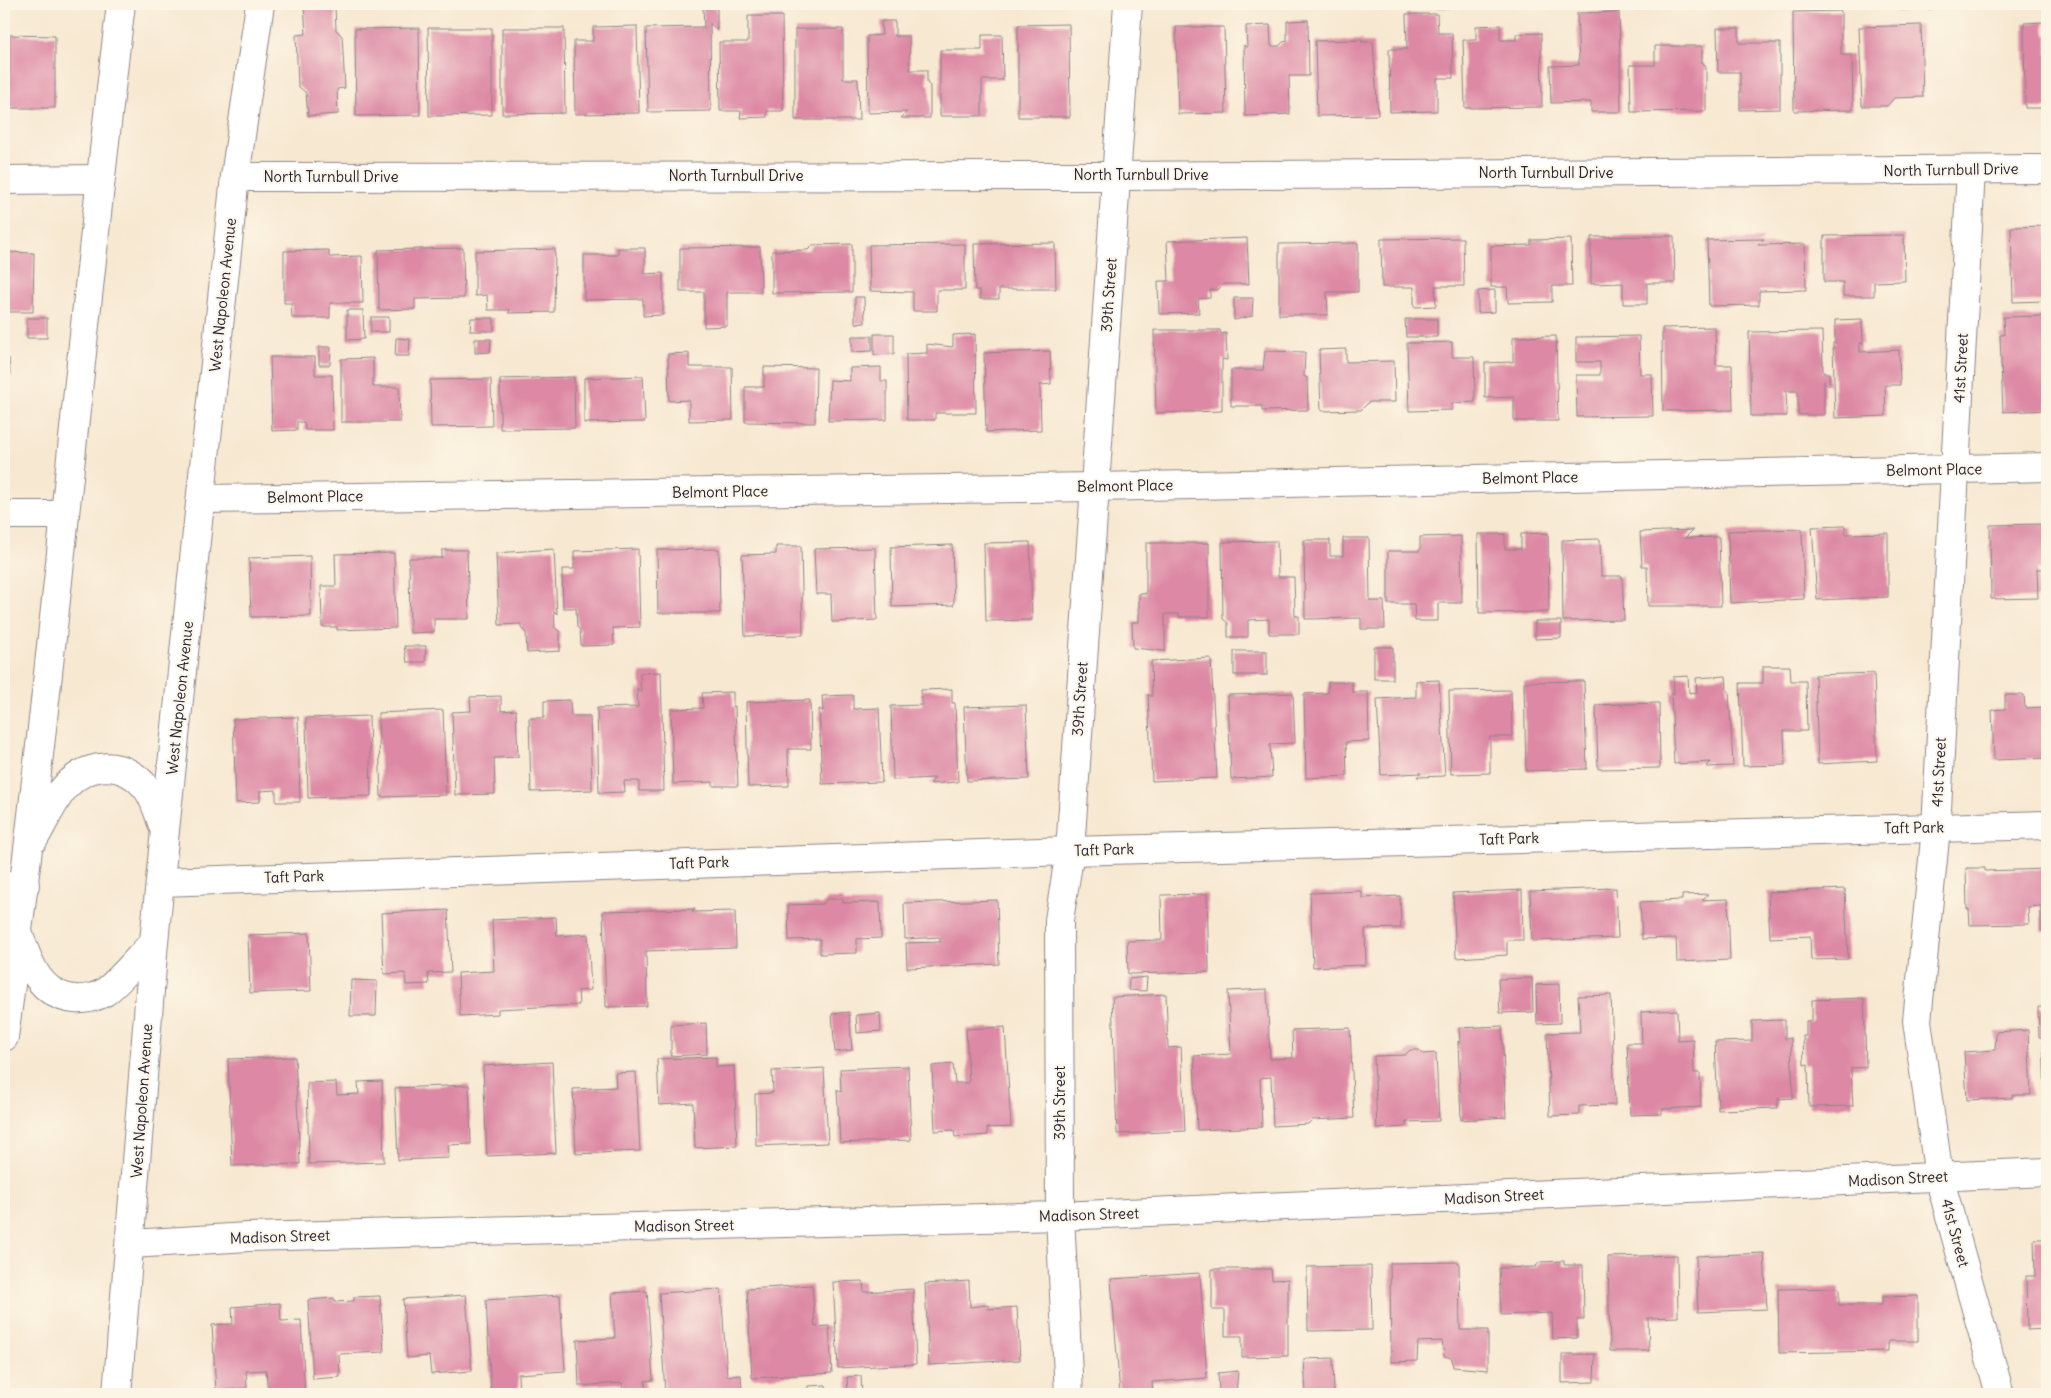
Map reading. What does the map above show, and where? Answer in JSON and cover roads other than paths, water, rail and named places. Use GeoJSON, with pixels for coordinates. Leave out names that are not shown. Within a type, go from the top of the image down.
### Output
{"type":"FeatureCollection","features":[{"type":"Feature","properties":{"kind":"street"},"geometry":{"type":"LineString","coordinates":[[30,848],[100,179],[121,4]]}},
{"type":"Feature","properties":{"kind":"street","name":"West Napoleon Avenue"},"geometry":{"type":"LineString","coordinates":[[117,1394],[165,830],[202,499],[235,177],[260,4]]}},
{"type":"Feature","properties":{"kind":"street","name":"39th Street"},"geometry":{"type":"LineString","coordinates":[[1070,1394],[1060,1216],[1059,920],[1070,850],[1118,176],[1128,4]]}},
{"type":"Feature","properties":{"kind":"street","name":"North Turnbull Drive"},"geometry":{"type":"LineString","coordinates":[[235,177],[1118,176],[2047,169]]}},
{"type":"Feature","properties":{"kind":"street","name":"41st Street"},"geometry":{"type":"LineString","coordinates":[[1971,170],[1936,828],[1917,1021],[1939,1177],[2000,1394]]}},
{"type":"Feature","properties":{"kind":"street"},"geometry":{"type":"LineString","coordinates":[[4,180],[100,179]]}},
{"type":"Feature","properties":{"kind":"street","name":"Belmont Place"},"geometry":{"type":"LineString","coordinates":[[202,499],[1095,487],[2047,467]]}},
{"type":"Feature","properties":{"kind":"street"},"geometry":{"type":"LineString","coordinates":[[4,515],[64,515]]}},
{"type":"Feature","properties":{"kind":"street"},"geometry":{"type":"LineString","coordinates":[[4,1037],[18,933],[14,885],[30,848],[61,792],[81,773],[108,766],[132,774],[149,791],[165,830]]}},
{"type":"Feature","properties":{"kind":"street","name":"Taft Park"},"geometry":{"type":"LineString","coordinates":[[161,882],[1070,850],[2047,825]]}},
{"type":"Feature","properties":{"kind":"street"},"geometry":{"type":"LineString","coordinates":[[18,933],[30,967],[45,988],[63,998],[82,999],[104,993],[154,942]]}},
{"type":"Feature","properties":{"kind":"street","name":"Madison Street"},"geometry":{"type":"LineString","coordinates":[[131,1244],[268,1237],[1060,1216],[2047,1172]]}}]}
